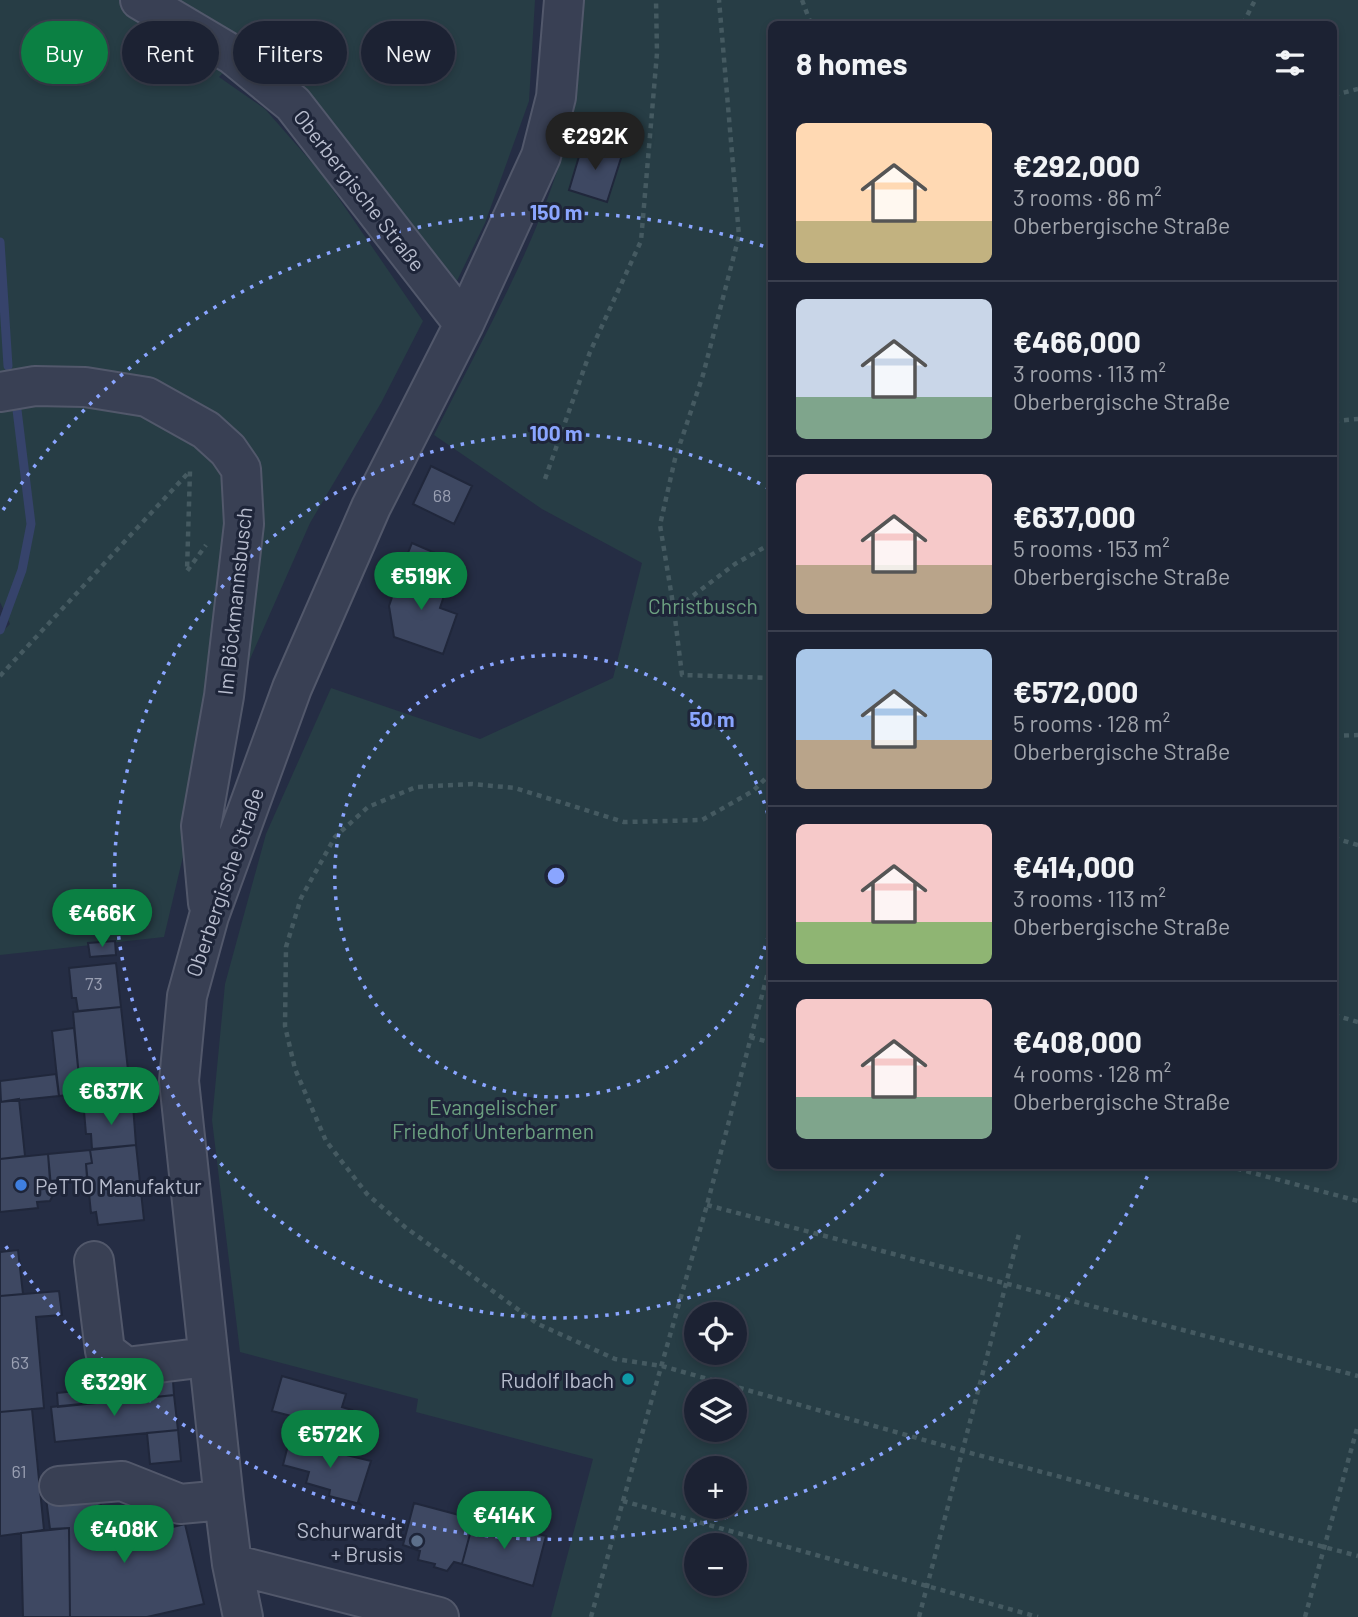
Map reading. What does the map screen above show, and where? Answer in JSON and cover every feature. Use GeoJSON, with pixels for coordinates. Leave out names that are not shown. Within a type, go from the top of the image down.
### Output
{"type":"FeatureCollection","features":[{"type":"Feature","properties":{"kind":"street","name":"Oberbergische Straße"},"geometry":{"type":"LineString","coordinates":[[140,0],[233,55],[293,104],[464,324]]}},
{"type":"Feature","properties":{"kind":"street","name":"Oberbergische Straße"},"geometry":{"type":"LineString","coordinates":[[243,1617],[232,1564],[224,1500],[179,1081],[187,996],[209,916],[292,688],[371,507],[464,324],[541,156],[556,97],[564,0]]}},
{"type":"Feature","properties":{"kind":"street","name":"Im Böckmannsbusch"},"geometry":{"type":"LineString","coordinates":[[0,392],[35,386],[85,387],[147,397],[206,430],[228,450],[241,469],[244,524],[224,696],[201,826],[209,916]]}},
{"type":"Feature","properties":{"kind":"street"},"geometry":{"type":"LineString","coordinates":[[94,1261],[105,1351],[115,1361],[126,1367],[207,1357]]}},
{"type":"Feature","properties":{"kind":"street"},"geometry":{"type":"LineString","coordinates":[[60,1486],[122,1481],[180,1504],[224,1500]]}},
{"type":"Feature","properties":{"kind":"street"},"geometry":{"type":"LineString","coordinates":[[232,1564],[439,1617]]}},
{"type":"Feature","properties":{"kind":"path"},"geometry":{"type":"LineString","coordinates":[[545,479],[590,352],[641,241],[648,187],[657,53],[656,0]]}},
{"type":"Feature","properties":{"kind":"path"},"geometry":{"type":"LineString","coordinates":[[719,0],[739,236],[703,375],[675,459],[660,525],[682,675],[768,678]]}},
{"type":"Feature","properties":{"kind":"path"},"geometry":{"type":"LineString","coordinates":[[802,0],[810,21]]}},
{"type":"Feature","properties":{"kind":"path"},"geometry":{"type":"LineString","coordinates":[[1244,21],[1255,0]]}},
{"type":"Feature","properties":{"kind":"path"},"geometry":{"type":"LineString","coordinates":[[1337,94],[1358,89]]}},
{"type":"Feature","properties":{"kind":"path"},"geometry":{"type":"LineString","coordinates":[[1337,421],[1358,419]]}},
{"type":"Feature","properties":{"kind":"path"},"geometry":{"type":"LineString","coordinates":[[0,676],[190,471],[187,571],[212,538]]}},
{"type":"Feature","properties":{"kind":"path"},"geometry":{"type":"LineString","coordinates":[[674,610],[735,564],[768,545]]}},
{"type":"Feature","properties":{"kind":"path"},"geometry":{"type":"LineString","coordinates":[[1337,736],[1358,735]]}},
{"type":"Feature","properties":{"kind":"path"},"geometry":{"type":"LineString","coordinates":[[768,776],[753,792],[702,820],[624,822],[515,789],[471,784],[416,787],[368,807],[335,837],[301,898],[286,947],[285,1026],[295,1069],[326,1141],[367,1194],[404,1227],[538,1324],[615,1360],[663,1366],[963,1451],[1358,1556]]}},
{"type":"Feature","properties":{"kind":"path"},"geometry":{"type":"LineString","coordinates":[[1337,839],[1358,845]]}},
{"type":"Feature","properties":{"kind":"path"},"geometry":{"type":"LineString","coordinates":[[591,1617],[663,1366],[768,972]]}},
{"type":"Feature","properties":{"kind":"path"},"geometry":{"type":"LineString","coordinates":[[1337,1016],[1358,1022]]}},
{"type":"Feature","properties":{"kind":"path"},"geometry":{"type":"LineString","coordinates":[[750,1037],[768,1042]]}},
{"type":"Feature","properties":{"kind":"path"},"geometry":{"type":"LineString","coordinates":[[1238,1169],[1358,1201]]}},
{"type":"Feature","properties":{"kind":"path"},"geometry":{"type":"LineString","coordinates":[[707,1205],[1358,1376]]}},
{"type":"Feature","properties":{"kind":"path"},"geometry":{"type":"LineString","coordinates":[[919,1617],[1019,1234]]}},
{"type":"Feature","properties":{"kind":"path"},"geometry":{"type":"LineString","coordinates":[[1305,1617],[1358,1425]]}},
{"type":"Feature","properties":{"kind":"path"},"geometry":{"type":"LineString","coordinates":[[623,1501],[1038,1617]]}},
{"type":"Feature","properties":{"kind":"green space"},"geometry":{"type":"Polygon","coordinates":[[[0,0],[535,0],[529,101],[485,223],[453,289],[269,84],[347,84],[347,21],[233,21],[233,63],[219,77],[265,109],[322,174],[423,321],[381,403],[310,523],[206,759],[164,937],[0,955],[0,634],[10,624],[0,602],[0,0]]]}},
{"type":"Feature","properties":{"kind":"green space","name":"Evangelischer Friedhof Unterbarmen"},"geometry":{"type":"Polygon","coordinates":[[[583,0],[1358,0],[1358,1617],[551,1617],[593,1459],[416,1412],[418,1399],[240,1352],[212,1120],[225,984],[266,834],[331,688],[480,739],[613,678],[642,563],[542,509],[434,435],[512,282],[546,204],[574,107],[580,61],[583,0]]]}},
{"type":"Feature","properties":{"kind":"building"},"geometry":{"type":"Polygon","coordinates":[[[583,143],[622,155],[607,202],[569,190],[583,143]]]}},
{"type":"Feature","properties":{"kind":"building"},"geometry":{"type":"Polygon","coordinates":[[[431,466],[472,486],[454,524],[413,504],[431,466]]]}},
{"type":"Feature","properties":{"kind":"building"},"geometry":{"type":"Polygon","coordinates":[[[412,543],[463,565],[454,586],[402,568],[412,543]]]}},
{"type":"Feature","properties":{"kind":"building"},"geometry":{"type":"Polygon","coordinates":[[[402,568],[448,584],[440,608],[457,614],[443,654],[394,637],[389,606],[402,568]]]}},
{"type":"Feature","properties":{"kind":"building"},"geometry":{"type":"Polygon","coordinates":[[[115,941],[116,955],[90,957],[88,943],[115,941]]]}},
{"type":"Feature","properties":{"kind":"building"},"geometry":{"type":"Polygon","coordinates":[[[116,963],[121,1007],[78,1011],[76,998],[72,998],[69,968],[116,963]]]}},
{"type":"Feature","properties":{"kind":"building"},"geometry":{"type":"Polygon","coordinates":[[[121,1007],[128,1070],[79,1077],[73,1012],[121,1007]]]}},
{"type":"Feature","properties":{"kind":"building"},"geometry":{"type":"Polygon","coordinates":[[[74,1028],[79,1077],[104,1074],[106,1091],[59,1096],[52,1031],[74,1028]]]}},
{"type":"Feature","properties":{"kind":"building"},"geometry":{"type":"Polygon","coordinates":[[[128,1070],[129,1085],[105,1088],[104,1074],[128,1070]]]}},
{"type":"Feature","properties":{"kind":"building"},"geometry":{"type":"Polygon","coordinates":[[[56,1074],[59,1096],[1,1102],[0,1081],[56,1074]]]}},
{"type":"Feature","properties":{"kind":"building"},"geometry":{"type":"Polygon","coordinates":[[[19,1099],[25,1156],[0,1159],[0,1102],[19,1099]]]}},
{"type":"Feature","properties":{"kind":"building"},"geometry":{"type":"Polygon","coordinates":[[[133,1105],[136,1145],[92,1149],[91,1134],[86,1134],[84,1111],[133,1105]]]}},
{"type":"Feature","properties":{"kind":"building"},"geometry":{"type":"Polygon","coordinates":[[[136,1145],[144,1220],[98,1225],[96,1212],[91,1213],[86,1164],[92,1163],[90,1150],[136,1145]]]}},
{"type":"Feature","properties":{"kind":"building"},"geometry":{"type":"Polygon","coordinates":[[[90,1150],[92,1163],[86,1164],[87,1178],[50,1181],[48,1154],[90,1150]]]}},
{"type":"Feature","properties":{"kind":"building"},"geometry":{"type":"Polygon","coordinates":[[[48,1154],[52,1197],[50,1201],[37,1202],[38,1208],[0,1212],[0,1159],[48,1154]]]}},
{"type":"Feature","properties":{"kind":"building"},"geometry":{"type":"Polygon","coordinates":[[[18,1250],[23,1294],[0,1296],[0,1252],[18,1250]]]}},
{"type":"Feature","properties":{"kind":"building"},"geometry":{"type":"Polygon","coordinates":[[[59,1291],[62,1315],[36,1317],[44,1408],[0,1412],[0,1296],[59,1291]]]}},
{"type":"Feature","properties":{"kind":"building"},"geometry":{"type":"Polygon","coordinates":[[[282,1376],[346,1394],[342,1407],[352,1410],[346,1430],[337,1428],[331,1451],[289,1441],[295,1417],[272,1411],[282,1376]]]}},
{"type":"Feature","properties":{"kind":"building"},"geometry":{"type":"Polygon","coordinates":[[[173,1381],[174,1395],[58,1407],[57,1393],[173,1381]]]}},
{"type":"Feature","properties":{"kind":"building"},"geometry":{"type":"Polygon","coordinates":[[[174,1395],[178,1430],[55,1442],[51,1407],[174,1395]]]}},
{"type":"Feature","properties":{"kind":"building"},"geometry":{"type":"Polygon","coordinates":[[[32,1409],[44,1530],[0,1536],[0,1412],[32,1409]]]}},
{"type":"Feature","properties":{"kind":"building"},"geometry":{"type":"Polygon","coordinates":[[[178,1430],[181,1461],[150,1464],[147,1433],[178,1430]]]}},
{"type":"Feature","properties":{"kind":"building"},"geometry":{"type":"Polygon","coordinates":[[[289,1441],[371,1461],[358,1502],[360,1504],[329,1496],[330,1490],[306,1483],[309,1472],[283,1465],[289,1441]]]}},
{"type":"Feature","properties":{"kind":"building"},"geometry":{"type":"Polygon","coordinates":[[[98,1493],[101,1505],[95,1507],[99,1528],[116,1525],[119,1540],[185,1524],[204,1604],[147,1617],[70,1617],[69,1528],[50,1529],[46,1498],[98,1493]]]}},
{"type":"Feature","properties":{"kind":"building"},"geometry":{"type":"Polygon","coordinates":[[[414,1503],[474,1519],[462,1564],[454,1562],[447,1571],[434,1567],[435,1564],[418,1560],[420,1551],[403,1545],[414,1503]]]}},
{"type":"Feature","properties":{"kind":"building"},"geometry":{"type":"Polygon","coordinates":[[[474,1519],[546,1536],[533,1586],[462,1564],[474,1519]]]}},
{"type":"Feature","properties":{"kind":"building"},"geometry":{"type":"Polygon","coordinates":[[[69,1528],[70,1617],[23,1617],[21,1533],[69,1528]]]}},
{"type":"Feature","properties":{"kind":"waterway"},"geometry":{"type":"LineString","coordinates":[[0,242],[8,366]]}},
{"type":"Feature","properties":{"kind":"waterway"},"geometry":{"type":"LineString","coordinates":[[0,630],[22,570],[31,524],[17,410]]}},
{"type":"Feature","properties":{"kind":"place","name":"PeTTO Manufaktur"},"geometry":{"type":"Point","coordinates":[21,1185]}},
{"type":"Feature","properties":{"kind":"place","name":"Rudolf Ibach"},"geometry":{"type":"Point","coordinates":[628,1379]}},
{"type":"Feature","properties":{"kind":"place","name":"Schurwardt + Brusis"},"geometry":{"type":"Point","coordinates":[417,1541]}},
{"type":"Feature","properties":{"kind":"park label","name":"Christbusch"},"geometry":{"type":"Point","coordinates":[703,605]}}]}
